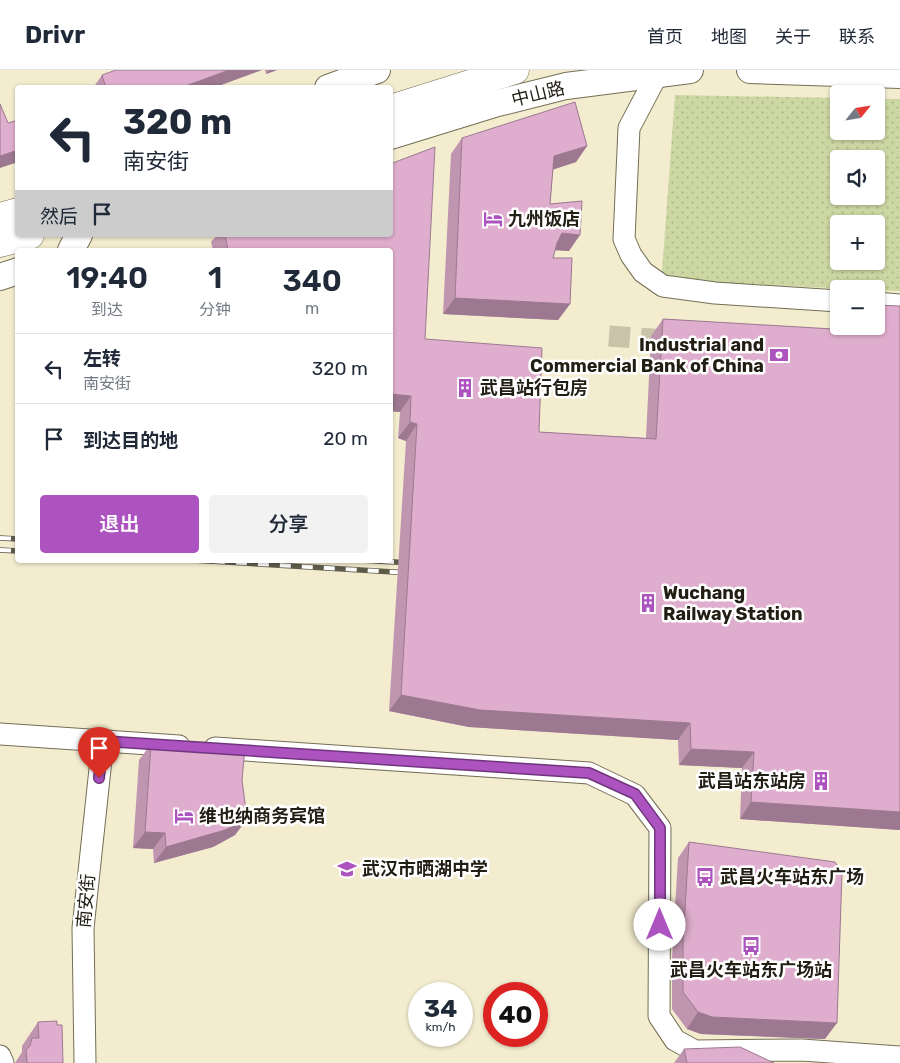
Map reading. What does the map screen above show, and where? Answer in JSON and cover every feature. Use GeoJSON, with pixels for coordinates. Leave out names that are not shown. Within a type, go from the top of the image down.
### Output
{"type":"FeatureCollection","features":[{"type":"Feature","properties":{"kind":"highway"},"geometry":{"type":"LineString","coordinates":[[393,91],[456,70]]}},
{"type":"Feature","properties":{"kind":"highway"},"geometry":{"type":"LineString","coordinates":[[393,108],[515,70]]}},
{"type":"Feature","properties":{"kind":"highway"},"geometry":{"type":"LineString","coordinates":[[0,216],[15,213]]}},
{"type":"Feature","properties":{"kind":"highway"},"geometry":{"type":"LineString","coordinates":[[0,243],[22,237]]}},
{"type":"Feature","properties":{"kind":"main road"},"geometry":{"type":"LineString","coordinates":[[336,85],[377,70]]}},
{"type":"Feature","properties":{"kind":"main road","name":"中山路"},"geometry":{"type":"LineString","coordinates":[[393,135],[494,104],[616,75],[690,70]]}},
{"type":"Feature","properties":{"kind":"main road"},"geometry":{"type":"LineString","coordinates":[[750,70],[900,75]]}},
{"type":"Feature","properties":{"kind":"main road"},"geometry":{"type":"LineString","coordinates":[[0,277],[15,272]]}},
{"type":"Feature","properties":{"kind":"street"},"geometry":{"type":"LineString","coordinates":[[658,72],[629,128],[624,238],[631,255],[643,272],[663,286],[715,293],[830,300]]}},
{"type":"Feature","properties":{"kind":"street"},"geometry":{"type":"LineString","coordinates":[[885,304],[900,305]]}},
{"type":"Feature","properties":{"kind":"street"},"geometry":{"type":"LineString","coordinates":[[0,734],[589,773],[635,794],[660,828],[659,1016],[674,1040],[695,1051],[809,1057],[900,1057]]}},
{"type":"Feature","properties":{"kind":"street","name":"南安街"},"geometry":{"type":"LineString","coordinates":[[85,1063],[83,928],[103,741]]}},
{"type":"Feature","properties":{"kind":"street"},"geometry":{"type":"LineString","coordinates":[[0,1056],[3,1063]]}},
{"type":"Feature","properties":{"kind":"green space"},"geometry":{"type":"Polygon","coordinates":[[[675,95],[830,98],[830,140],[885,140],[885,99],[900,99],[900,291],[885,290],[885,280],[830,280],[830,288],[675,281],[662,272],[675,95]]]}},
{"type":"Feature","properties":{"kind":"building"},"geometry":{"type":"Polygon","coordinates":[[[116,70],[229,70],[188,85],[105,85],[102,75],[116,70]]]}},
{"type":"Feature","properties":{"kind":"building","name":"九州饭店"},"geometry":{"type":"Polygon","coordinates":[[[575,102],[587,146],[554,156],[550,204],[582,201],[580,235],[562,233],[553,258],[572,258],[570,304],[455,298],[462,138],[575,102]]]}},
{"type":"Feature","properties":{"kind":"building"},"geometry":{"type":"Polygon","coordinates":[[[0,104],[8,123],[15,121],[15,151],[0,156],[0,104]]]}},
{"type":"Feature","properties":{"kind":"building","name":"Wuchang Railway Station"},"geometry":{"type":"Polygon","coordinates":[[[435,147],[425,339],[542,348],[539,432],[656,439],[663,319],[830,329],[830,335],[885,335],[885,305],[900,306],[900,812],[751,802],[754,752],[691,749],[690,723],[480,710],[401,695],[417,424],[410,422],[411,396],[393,394],[393,248],[228,248],[225,237],[393,237],[393,163],[435,147]]]}},
{"type":"Feature","properties":{"kind":"building","name":"维也纳商务宾馆"},"geometry":{"type":"Polygon","coordinates":[[[151,744],[245,748],[242,780],[247,819],[225,830],[166,847],[165,833],[145,832],[151,744]]]}},
{"type":"Feature","properties":{"kind":"building","name":"武昌火车站东广场站"},"geometry":{"type":"Polygon","coordinates":[[[689,842],[835,862],[842,872],[837,1023],[712,1017],[698,1012],[683,992],[683,942],[689,842]]]}},
{"type":"Feature","properties":{"kind":"building"},"geometry":{"type":"Polygon","coordinates":[[[57,1021],[57,1025],[62,1025],[63,1063],[27,1063],[26,1050],[30,1046],[32,1038],[39,1038],[38,1022],[57,1021]]]}},
{"type":"Feature","properties":{"kind":"building"},"geometry":{"type":"Polygon","coordinates":[[[740,1047],[774,1063],[687,1063],[684,1049],[740,1047]]]}},
{"type":"Feature","properties":{"kind":"tunnel"},"geometry":{"type":"LineString","coordinates":[[609,336],[680,341]]}},
{"type":"Feature","properties":{"kind":"railway"},"geometry":{"type":"LineString","coordinates":[[0,538],[15,539]]}},
{"type":"Feature","properties":{"kind":"railway"},"geometry":{"type":"LineString","coordinates":[[0,550],[15,551]]}},
{"type":"Feature","properties":{"kind":"railway"},"geometry":{"type":"LineString","coordinates":[[393,562],[411,563]]}},
{"type":"Feature","properties":{"kind":"railway"},"geometry":{"type":"LineString","coordinates":[[243,563],[411,573]]}},
{"type":"Feature","properties":{"kind":"place","name":"九州饭店"},"geometry":{"type":"Point","coordinates":[493,219]}},
{"type":"Feature","properties":{"kind":"place","name":"Industrial and Commercial Bank of China"},"geometry":{"type":"Point","coordinates":[779,355]}},
{"type":"Feature","properties":{"kind":"place","name":"武昌站行包房"},"geometry":{"type":"Point","coordinates":[465,388]}},
{"type":"Feature","properties":{"kind":"place","name":"Wuchang Railway Station"},"geometry":{"type":"Point","coordinates":[648,603]}},
{"type":"Feature","properties":{"kind":"place","name":"武昌站东站房"},"geometry":{"type":"Point","coordinates":[821,781]}},
{"type":"Feature","properties":{"kind":"place","name":"维也纳商务宾馆"},"geometry":{"type":"Point","coordinates":[184,816]}},
{"type":"Feature","properties":{"kind":"place","name":"武汉市晒湖中学"},"geometry":{"type":"Point","coordinates":[347,869]}},
{"type":"Feature","properties":{"kind":"place","name":"武昌火车站东广场"},"geometry":{"type":"Point","coordinates":[705,877]}},
{"type":"Feature","properties":{"kind":"place","name":"武昌火车站东广场站"},"geometry":{"type":"Point","coordinates":[751,946]}},
{"type":"Feature","properties":{"kind":"route"},"geometry":{"type":"LineString","coordinates":[[99,778],[103,741],[589,773],[635,794],[660,828],[660,925]]}}]}
